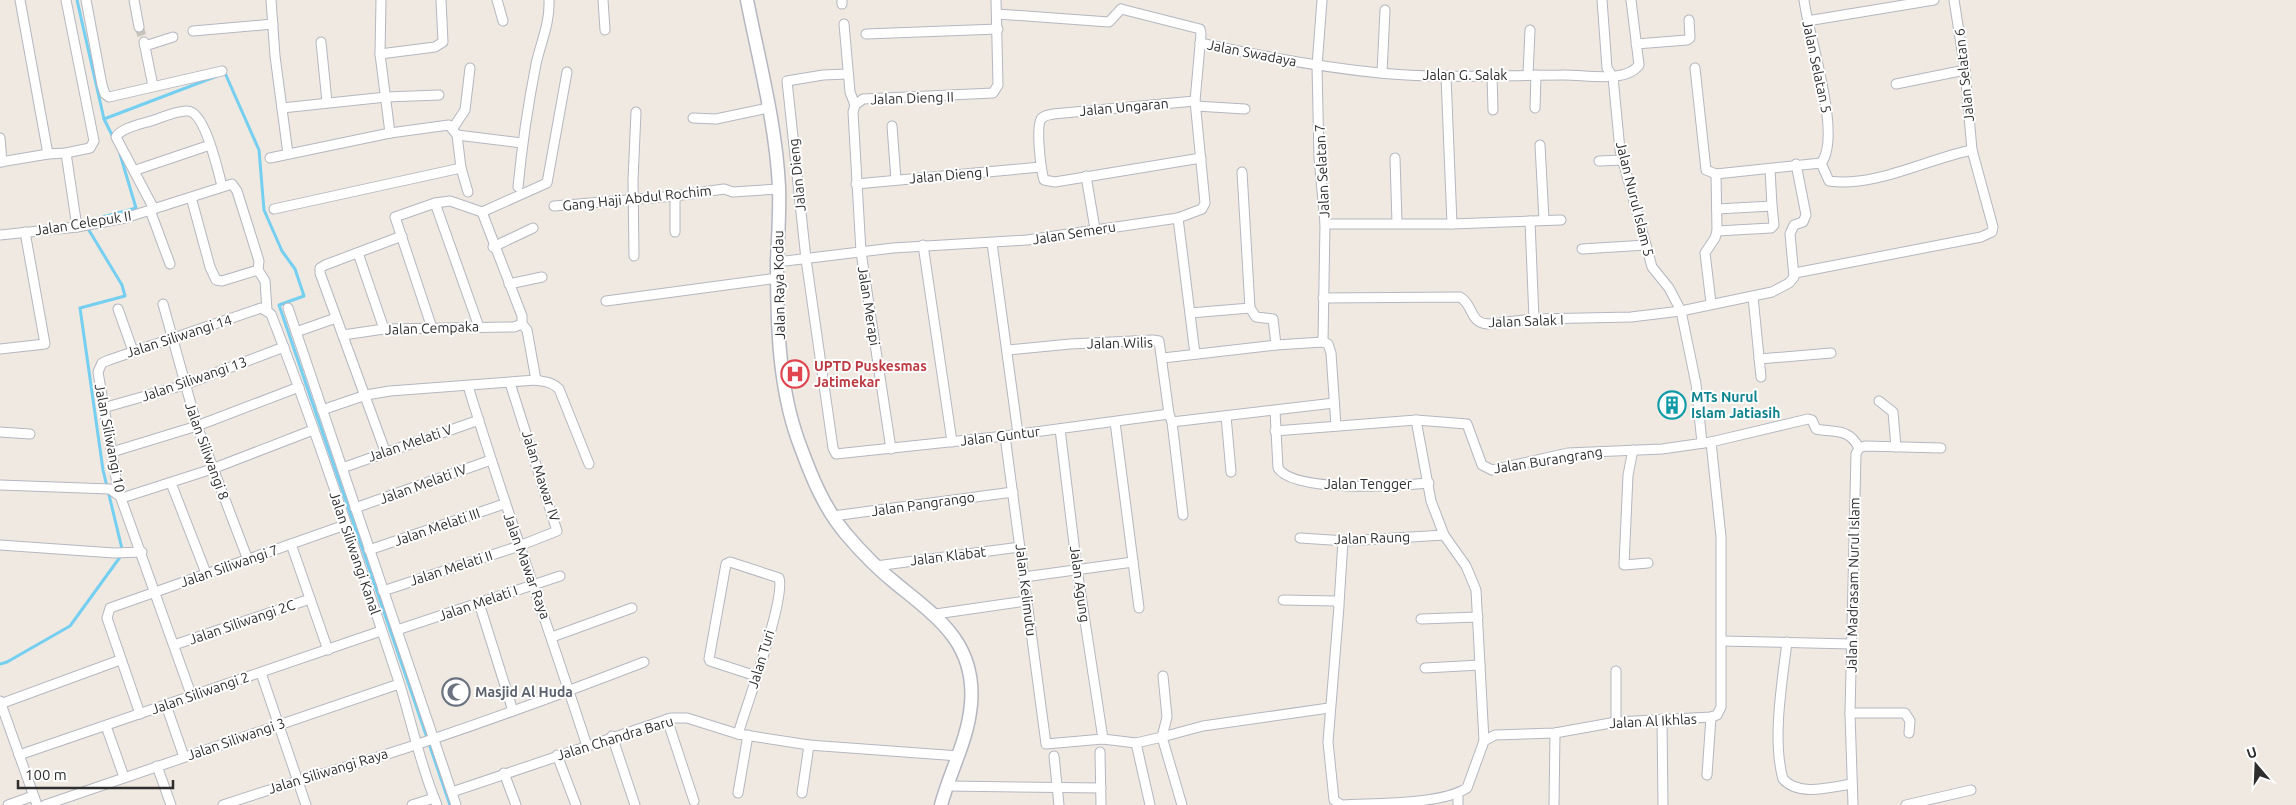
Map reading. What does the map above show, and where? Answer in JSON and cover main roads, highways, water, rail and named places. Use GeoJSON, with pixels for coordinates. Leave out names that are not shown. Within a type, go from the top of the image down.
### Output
{"type":"FeatureCollection","features":[{"type":"Feature","properties":{"kind":"waterway"},"geometry":{"type":"LineString","coordinates":[[77,0],[104,119],[114,139]]}},
{"type":"Feature","properties":{"kind":"waterway"},"geometry":{"type":"LineString","coordinates":[[104,119],[225,73],[259,150],[264,210],[282,251],[295,269],[304,296],[279,305],[450,805]]}},
{"type":"Feature","properties":{"kind":"waterway"},"geometry":{"type":"LineString","coordinates":[[88,221],[136,208],[120,154]]}},
{"type":"Feature","properties":{"kind":"waterway"},"geometry":{"type":"LineString","coordinates":[[0,664],[7,662],[70,626],[123,553],[103,470],[80,308],[125,296],[122,285],[87,227]]}},
{"type":"Feature","properties":{"kind":"tunnel"},"geometry":{"type":"LineString","coordinates":[[139,27],[144,42]]}},
{"type":"Feature","properties":{"kind":"place","name":"UPTD Puskesmas Jatimekar"},"geometry":{"type":"Point","coordinates":[795,374]}},
{"type":"Feature","properties":{"kind":"place","name":"MTs Nurul Islam Jatiasih"},"geometry":{"type":"Point","coordinates":[1672,405]}},
{"type":"Feature","properties":{"kind":"place","name":"Masjid Al Huda"},"geometry":{"type":"Point","coordinates":[456,692]}}]}
